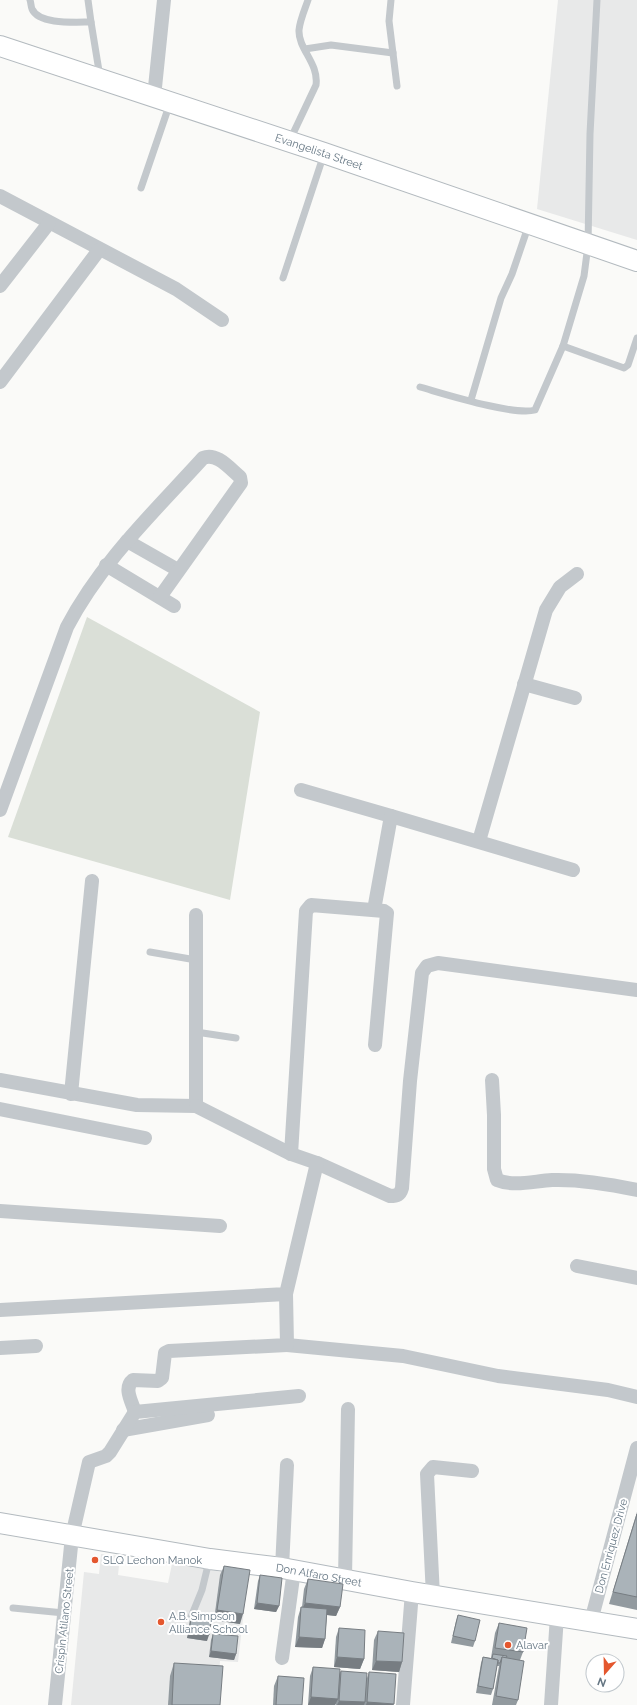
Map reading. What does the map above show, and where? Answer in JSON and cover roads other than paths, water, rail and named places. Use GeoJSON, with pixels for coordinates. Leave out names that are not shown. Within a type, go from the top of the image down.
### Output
{"type":"FeatureCollection","features":[{"type":"Feature","properties":{"kind":"main road","name":"Evangelista Street"},"geometry":{"type":"LineString","coordinates":[[0,46],[324,153],[637,261]]}},
{"type":"Feature","properties":{"kind":"main road","name":"Don Alfaro Street"},"geometry":{"type":"LineString","coordinates":[[0,1523],[210,1559],[288,1569],[433,1596],[637,1629]]}},
{"type":"Feature","properties":{"kind":"street"},"geometry":{"type":"LineString","coordinates":[[162,100],[164,0]]}},
{"type":"Feature","properties":{"kind":"street"},"geometry":{"type":"LineString","coordinates":[[0,196],[99,250],[176,289],[222,320]]}},
{"type":"Feature","properties":{"kind":"street"},"geometry":{"type":"LineString","coordinates":[[0,286],[50,223]]}},
{"type":"Feature","properties":{"kind":"street"},"geometry":{"type":"LineString","coordinates":[[0,382],[99,250]]}},
{"type":"Feature","properties":{"kind":"street"},"geometry":{"type":"LineString","coordinates":[[0,810],[68,628],[80,602],[106,566],[127,541],[203,458],[208,456],[216,458],[240,477],[241,484],[160,597]]}},
{"type":"Feature","properties":{"kind":"street"},"geometry":{"type":"LineString","coordinates":[[127,541],[178,570]]}},
{"type":"Feature","properties":{"kind":"street"},"geometry":{"type":"LineString","coordinates":[[106,566],[174,606]]}},
{"type":"Feature","properties":{"kind":"street"},"geometry":{"type":"LineString","coordinates":[[479,841],[546,610],[560,587],[577,574]]}},
{"type":"Feature","properties":{"kind":"street"},"geometry":{"type":"LineString","coordinates":[[524,684],[575,698]]}},
{"type":"Feature","properties":{"kind":"street"},"geometry":{"type":"LineString","coordinates":[[301,790],[479,841],[573,870]]}},
{"type":"Feature","properties":{"kind":"street"},"geometry":{"type":"LineString","coordinates":[[374,910],[391,816]]}},
{"type":"Feature","properties":{"kind":"street"},"geometry":{"type":"LineString","coordinates":[[71,1094],[92,881]]}},
{"type":"Feature","properties":{"kind":"street"},"geometry":{"type":"LineString","coordinates":[[291,1154],[306,911],[311,905],[384,911],[388,913],[375,1045]]}},
{"type":"Feature","properties":{"kind":"street"},"geometry":{"type":"LineString","coordinates":[[196,915],[196,1106]]}},
{"type":"Feature","properties":{"kind":"street"},"geometry":{"type":"LineString","coordinates":[[0,1080],[137,1105],[196,1106],[291,1154],[317,1163],[390,1196],[396,1196],[400,1193],[422,973],[427,966],[438,963],[637,990]]}},
{"type":"Feature","properties":{"kind":"street"},"geometry":{"type":"LineString","coordinates":[[492,1080],[494,1115],[494,1169],[497,1180],[506,1184],[552,1180],[602,1183],[637,1190]]}},
{"type":"Feature","properties":{"kind":"street"},"geometry":{"type":"LineString","coordinates":[[0,1109],[145,1138]]}},
{"type":"Feature","properties":{"kind":"street"},"geometry":{"type":"LineString","coordinates":[[287,1345],[286,1294],[317,1163]]}},
{"type":"Feature","properties":{"kind":"street"},"geometry":{"type":"LineString","coordinates":[[0,1211],[220,1226]]}},
{"type":"Feature","properties":{"kind":"street"},"geometry":{"type":"LineString","coordinates":[[577,1266],[637,1278]]}},
{"type":"Feature","properties":{"kind":"street"},"geometry":{"type":"LineString","coordinates":[[0,1310],[286,1294]]}},
{"type":"Feature","properties":{"kind":"street"},"geometry":{"type":"LineString","coordinates":[[135,1412],[128,1389],[129,1383],[133,1380],[158,1381],[162,1378],[165,1353],[169,1351],[287,1345],[403,1356],[498,1376],[608,1390],[637,1397]]}},
{"type":"Feature","properties":{"kind":"street"},"geometry":{"type":"LineString","coordinates":[[0,1348],[36,1346]]}},
{"type":"Feature","properties":{"kind":"street"},"geometry":{"type":"LineString","coordinates":[[135,1412],[299,1396]]}},
{"type":"Feature","properties":{"kind":"street"},"geometry":{"type":"LineString","coordinates":[[344,1579],[348,1409]]}},
{"type":"Feature","properties":{"kind":"street"},"geometry":{"type":"LineString","coordinates":[[123,1430],[135,1412]]}},
{"type":"Feature","properties":{"kind":"street"},"geometry":{"type":"LineString","coordinates":[[123,1430],[208,1415]]}},
{"type":"Feature","properties":{"kind":"street","name":"Crispin Atilano Street"},"geometry":{"type":"LineString","coordinates":[[55,1705],[72,1536],[87,1465],[92,1460],[106,1456],[123,1430]]}},
{"type":"Feature","properties":{"kind":"street","name":"Don Enriquez Drive"},"geometry":{"type":"LineString","coordinates":[[591,1621],[637,1448]]}},
{"type":"Feature","properties":{"kind":"street"},"geometry":{"type":"LineString","coordinates":[[282,1658],[288,1569],[287,1465]]}},
{"type":"Feature","properties":{"kind":"street"},"geometry":{"type":"LineString","coordinates":[[433,1596],[427,1474],[433,1467],[472,1471]]}},
{"type":"Feature","properties":{"kind":"street"},"geometry":{"type":"LineString","coordinates":[[403,1705],[412,1592]]}},
{"type":"Feature","properties":{"kind":"street"},"geometry":{"type":"LineString","coordinates":[[551,1705],[557,1616]]}},
{"type":"Feature","properties":{"kind":"lane"},"geometry":{"type":"LineString","coordinates":[[30,0],[32,10],[38,16],[47,20],[91,22]]}},
{"type":"Feature","properties":{"kind":"lane"},"geometry":{"type":"LineString","coordinates":[[88,0],[101,80]]}},
{"type":"Feature","properties":{"kind":"lane"},"geometry":{"type":"LineString","coordinates":[[289,142],[316,86],[317,77],[314,67],[305,49],[299,31],[308,0]]}},
{"type":"Feature","properties":{"kind":"lane"},"geometry":{"type":"LineString","coordinates":[[391,0],[389,21],[396,86]]}},
{"type":"Feature","properties":{"kind":"lane"},"geometry":{"type":"LineString","coordinates":[[420,387],[528,412],[535,410],[563,346],[584,276],[588,245],[590,134],[597,0]]}},
{"type":"Feature","properties":{"kind":"lane"},"geometry":{"type":"LineString","coordinates":[[305,49],[331,45],[393,53]]}},
{"type":"Feature","properties":{"kind":"lane"},"geometry":{"type":"LineString","coordinates":[[141,188],[162,100]]}},
{"type":"Feature","properties":{"kind":"lane"},"geometry":{"type":"LineString","coordinates":[[283,278],[324,153]]}},
{"type":"Feature","properties":{"kind":"lane"},"geometry":{"type":"LineString","coordinates":[[471,400],[501,298],[512,274],[529,224]]}},
{"type":"Feature","properties":{"kind":"lane"},"geometry":{"type":"LineString","coordinates":[[563,346],[624,368],[628,364],[637,338]]}},
{"type":"Feature","properties":{"kind":"lane"},"geometry":{"type":"LineString","coordinates":[[150,952],[196,960]]}},
{"type":"Feature","properties":{"kind":"lane"},"geometry":{"type":"LineString","coordinates":[[196,1032],[236,1038]]}},
{"type":"Feature","properties":{"kind":"lane"},"geometry":{"type":"LineString","coordinates":[[191,1617],[202,1590],[210,1559]]}},
{"type":"Feature","properties":{"kind":"lane"},"geometry":{"type":"LineString","coordinates":[[13,1608],[64,1613]]}},
{"type":"Feature","properties":{"kind":"place","name":"SLQ Lechon Manok"},"geometry":{"type":"Point","coordinates":[95,1560]}},
{"type":"Feature","properties":{"kind":"place","name":"A.B. Simpson Alliance School"},"geometry":{"type":"Point","coordinates":[161,1622]}},
{"type":"Feature","properties":{"kind":"place","name":"Alavar"},"geometry":{"type":"Point","coordinates":[508,1645]}}]}
